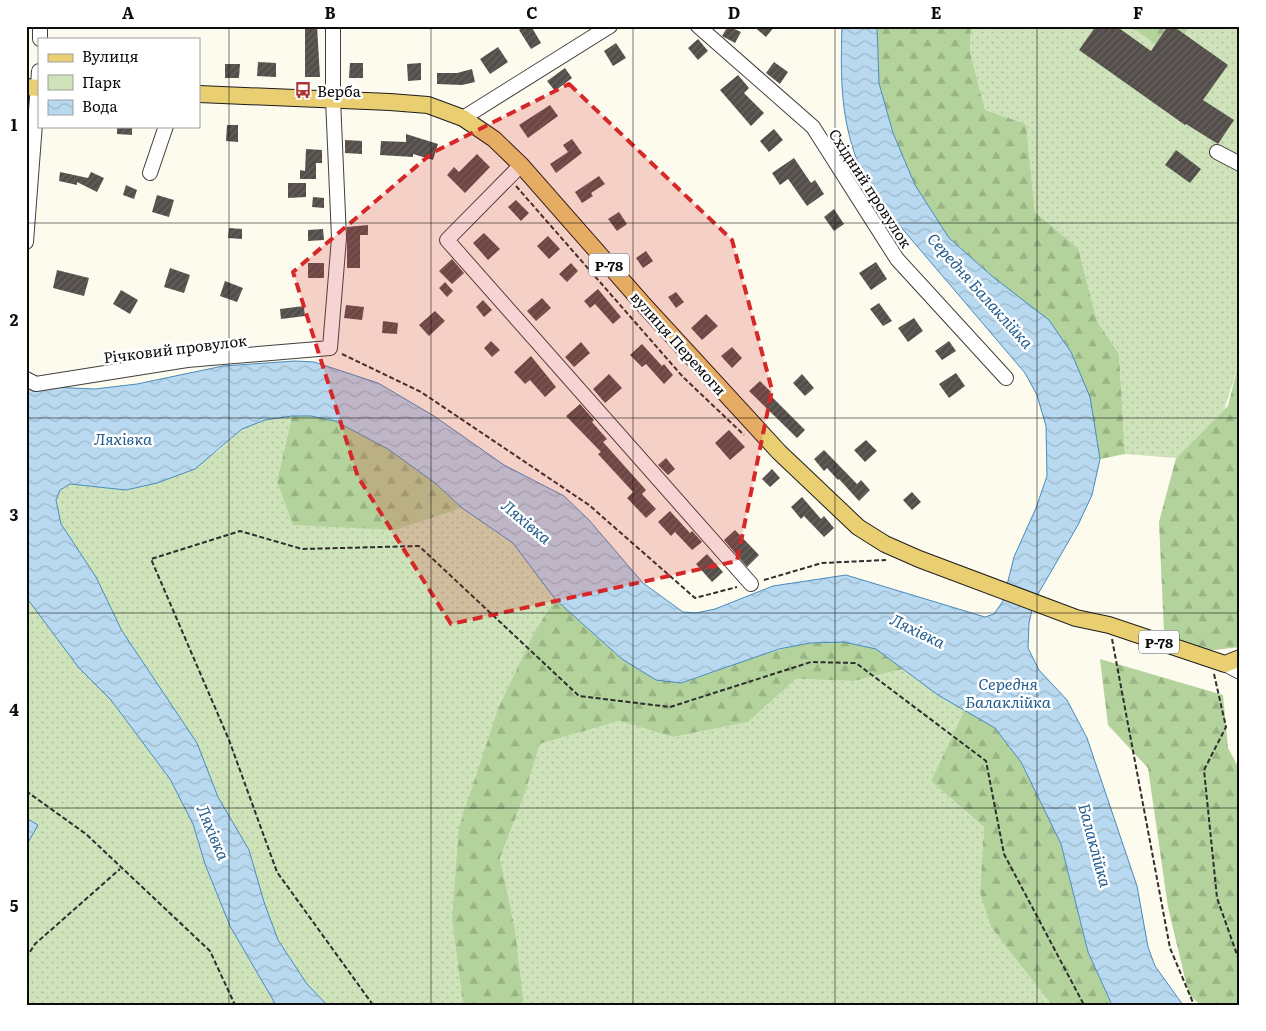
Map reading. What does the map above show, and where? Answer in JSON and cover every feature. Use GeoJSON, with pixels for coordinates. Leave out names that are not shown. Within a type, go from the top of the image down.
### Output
{"type":"FeatureCollection","features":[{"type":"Feature","properties":{"kind":"main road"},"geometry":{"type":"LineString","coordinates":[[26,88],[38,88]]}},
{"type":"Feature","properties":{"kind":"main road","name":"вулиця Перемоги"},"geometry":{"type":"LineString","coordinates":[[200,94],[428,105],[463,118],[494,139],[515,170],[816,490],[858,527],[885,544],[960,575],[1076,618],[1109,625]]}},
{"type":"Feature","properties":{"kind":"main road","name":"Р-78"},"geometry":{"type":"LineString","coordinates":[[1109,625],[1229,664]]}},
{"type":"Feature","properties":{"kind":"street"},"geometry":{"type":"LineString","coordinates":[[330,348],[339,238],[333,99],[333,26]]}},
{"type":"Feature","properties":{"kind":"street"},"geometry":{"type":"LineString","coordinates":[[463,118],[610,26]]}},
{"type":"Feature","properties":{"kind":"street","name":"Східний провулок"},"geometry":{"type":"LineString","coordinates":[[698,26],[813,127],[897,259],[1006,378]]}},
{"type":"Feature","properties":{"kind":"street"},"geometry":{"type":"LineString","coordinates":[[26,242],[38,88]]}},
{"type":"Feature","properties":{"kind":"street"},"geometry":{"type":"LineString","coordinates":[[150,173],[165,128]]}},
{"type":"Feature","properties":{"kind":"street"},"geometry":{"type":"LineString","coordinates":[[1217,152],[1240,164]]}},
{"type":"Feature","properties":{"kind":"street"},"geometry":{"type":"LineString","coordinates":[[515,170],[447,240],[751,584]]}},
{"type":"Feature","properties":{"kind":"street","name":"Річковий провулок"},"geometry":{"type":"LineString","coordinates":[[26,379],[36,384],[187,360],[330,348]]}},
{"type":"Feature","properties":{"kind":"path"},"geometry":{"type":"LineString","coordinates":[[515,170],[562,240],[683,377],[750,441]]}},
{"type":"Feature","properties":{"kind":"path"},"geometry":{"type":"LineString","coordinates":[[330,348],[421,392],[589,505],[695,598],[822,563],[890,560]]}},
{"type":"Feature","properties":{"kind":"path"},"geometry":{"type":"LineString","coordinates":[[373,1005],[277,872],[229,740],[152,559],[240,531],[302,549],[418,546],[579,696],[670,707],[811,662],[856,663],[986,761],[1004,854],[1084,1005]]}},
{"type":"Feature","properties":{"kind":"path"},"geometry":{"type":"LineString","coordinates":[[1109,625],[1170,948],[1194,1005]]}},
{"type":"Feature","properties":{"kind":"path"},"geometry":{"type":"LineString","coordinates":[[1229,664],[1226,726],[1204,770],[1216,898],[1240,963]]}},
{"type":"Feature","properties":{"kind":"path"},"geometry":{"type":"LineString","coordinates":[[26,791],[86,834],[210,951],[235,1005]]}},
{"type":"Feature","properties":{"kind":"path"},"geometry":{"type":"LineString","coordinates":[[26,958],[34,944],[121,868]]}},
{"type":"Feature","properties":{"kind":"highlighted area"},"geometry":{"type":"Polygon","coordinates":[[[569,84],[732,240],[772,390],[737,561],[451,624],[358,477],[293,272],[432,153],[569,84]]]}},
{"type":"Feature","properties":{"kind":"green space"},"geometry":{"type":"Polygon","coordinates":[[[877,26],[971,26],[970,52],[985,110],[1026,124],[1035,212],[1078,248],[1097,321],[1119,354],[1125,454],[1100,459],[1090,397],[993,277],[949,238],[915,185],[893,133],[879,83],[877,26]]]}},
{"type":"Feature","properties":{"kind":"green space"},"geometry":{"type":"Polygon","coordinates":[[[971,26],[1130,26],[1171,56],[1189,26],[1240,26],[1240,369],[1237,370],[1224,410],[1176,458],[1125,454],[1119,354],[1097,321],[1078,248],[1035,212],[1026,124],[985,110],[970,52],[971,26]]]}},
{"type":"Feature","properties":{"kind":"green space"},"geometry":{"type":"Polygon","coordinates":[[[1130,26],[1189,26],[1171,56],[1130,26]]]}},
{"type":"Feature","properties":{"kind":"green space"},"geometry":{"type":"Polygon","coordinates":[[[1240,369],[1240,647],[1189,653],[1164,632],[1159,522],[1176,458],[1228,406],[1237,370],[1240,369]]]}},
{"type":"Feature","properties":{"kind":"green space"},"geometry":{"type":"Polygon","coordinates":[[[292,416],[277,481],[396,530],[462,508],[513,543],[555,599],[535,631],[452,920],[463,1005],[327,1005],[307,984],[278,940],[264,902],[249,850],[218,797],[197,743],[122,631],[96,577],[61,524],[56,500],[60,490],[70,484],[126,490],[217,452],[242,429],[265,420],[292,416]]]}},
{"type":"Feature","properties":{"kind":"green space"},"geometry":{"type":"Polygon","coordinates":[[[292,416],[311,416],[335,421],[388,449],[435,483],[462,508],[396,530],[293,525],[277,481],[292,416]]]}},
{"type":"Feature","properties":{"kind":"green space"},"geometry":{"type":"Polygon","coordinates":[[[26,597],[111,700],[170,779],[193,824],[205,864],[230,926],[276,1005],[26,1005],[26,846],[38,825],[26,818],[26,597]]]}},
{"type":"Feature","properties":{"kind":"green space"},"geometry":{"type":"Polygon","coordinates":[[[555,599],[622,659],[681,683],[778,650],[829,641],[853,642],[875,649],[903,669],[854,681],[796,679],[748,722],[673,737],[619,721],[540,744],[525,793],[500,858],[515,929],[524,1005],[463,1005],[452,920],[459,827],[498,709],[535,631],[555,599]]]}},
{"type":"Feature","properties":{"kind":"green space"},"geometry":{"type":"Polygon","coordinates":[[[1100,659],[1223,695],[1228,748],[1240,770],[1240,1005],[1201,1005],[1189,995],[1168,907],[1148,768],[1108,725],[1100,659]]]}},
{"type":"Feature","properties":{"kind":"green space"},"geometry":{"type":"Polygon","coordinates":[[[903,669],[938,695],[965,709],[931,781],[984,827],[980,892],[1052,1005],[524,1005],[515,929],[500,858],[525,793],[540,744],[619,721],[673,737],[748,722],[796,679],[854,681],[903,669]]]}},
{"type":"Feature","properties":{"kind":"green space"},"geometry":{"type":"Polygon","coordinates":[[[965,709],[995,728],[1021,762],[1061,844],[1088,952],[1112,1005],[1052,1005],[991,927],[980,892],[984,827],[931,781],[965,709]]]}},
{"type":"Feature","properties":{"kind":"water","name":"Ляхівка"},"geometry":{"type":"Polygon","coordinates":[[[842,26],[877,26],[879,83],[893,133],[915,185],[949,238],[993,277],[1049,320],[1071,352],[1090,397],[1100,459],[1092,495],[1078,525],[1034,601],[1029,623],[1028,648],[1039,670],[1067,700],[1087,738],[1137,886],[1148,947],[1155,966],[1183,1005],[1112,1005],[1088,952],[1061,844],[1021,762],[995,728],[938,695],[876,649],[844,642],[810,643],[779,649],[681,683],[656,680],[622,659],[555,599],[513,543],[462,508],[435,483],[388,449],[335,421],[311,416],[292,416],[265,420],[242,429],[195,469],[157,483],[126,490],[70,484],[60,490],[56,500],[61,524],[96,577],[122,631],[197,743],[218,797],[249,850],[264,902],[278,940],[307,984],[327,1005],[276,1005],[230,926],[205,864],[193,824],[170,779],[111,700],[79,668],[26,597],[26,386],[95,389],[137,384],[223,366],[295,361],[314,362],[378,383],[434,416],[504,465],[564,496],[589,520],[643,583],[683,612],[696,613],[715,609],[773,586],[846,575],[985,617],[994,614],[1003,601],[1014,557],[1036,508],[1047,476],[1046,426],[1037,395],[1025,373],[871,192],[854,150],[844,111],[841,71],[842,26]]]}},
{"type":"Feature","properties":{"kind":"water"},"geometry":{"type":"Polygon","coordinates":[[[26,818],[38,825],[26,846],[26,818]]]}},
{"type":"Feature","properties":{"kind":"building"},"geometry":{"type":"Polygon","coordinates":[[[305,26],[317,26],[320,77],[305,77],[305,26]]]}},
{"type":"Feature","properties":{"kind":"building"},"geometry":{"type":"Polygon","coordinates":[[[526,26],[531,26],[541,43],[531,49],[519,30],[526,26]]]}},
{"type":"Feature","properties":{"kind":"building"},"geometry":{"type":"Polygon","coordinates":[[[728,26],[741,32],[735,43],[722,36],[728,26]]]}},
{"type":"Feature","properties":{"kind":"building"},"geometry":{"type":"Polygon","coordinates":[[[753,26],[775,26],[766,37],[753,26]]]}},
{"type":"Feature","properties":{"kind":"building"},"geometry":{"type":"Polygon","coordinates":[[[1096,26],[1116,26],[1151,51],[1168,26],[1173,26],[1228,65],[1203,100],[1234,120],[1218,144],[1185,125],[1079,50],[1096,26]]]}},
{"type":"Feature","properties":{"kind":"building"},"geometry":{"type":"Polygon","coordinates":[[[698,39],[708,51],[698,60],[688,48],[698,39]]]}},
{"type":"Feature","properties":{"kind":"building"},"geometry":{"type":"Polygon","coordinates":[[[616,43],[626,58],[613,66],[604,51],[616,43]]]}},
{"type":"Feature","properties":{"kind":"building"},"geometry":{"type":"Polygon","coordinates":[[[498,47],[508,62],[490,74],[480,59],[498,47]]]}},
{"type":"Feature","properties":{"kind":"building"},"geometry":{"type":"Polygon","coordinates":[[[258,62],[276,63],[276,77],[257,76],[258,62]]]}},
{"type":"Feature","properties":{"kind":"building"},"geometry":{"type":"Polygon","coordinates":[[[774,62],[788,72],[780,84],[766,73],[774,62]]]}},
{"type":"Feature","properties":{"kind":"building"},"geometry":{"type":"Polygon","coordinates":[[[350,63],[363,63],[363,78],[349,78],[350,63]]]}},
{"type":"Feature","properties":{"kind":"building"},"geometry":{"type":"Polygon","coordinates":[[[421,63],[421,80],[408,81],[407,64],[421,63]]]}},
{"type":"Feature","properties":{"kind":"building"},"geometry":{"type":"Polygon","coordinates":[[[225,64],[240,64],[239,78],[225,78],[225,64]]]}},
{"type":"Feature","properties":{"kind":"building"},"geometry":{"type":"Polygon","coordinates":[[[565,68],[572,78],[555,91],[547,81],[565,68]]]}},
{"type":"Feature","properties":{"kind":"building"},"geometry":{"type":"Polygon","coordinates":[[[472,69],[475,82],[462,85],[437,84],[437,73],[457,73],[472,69]]]}},
{"type":"Feature","properties":{"kind":"building"},"geometry":{"type":"Polygon","coordinates":[[[738,75],[749,88],[744,93],[764,113],[751,126],[720,90],[738,75]]]}},
{"type":"Feature","properties":{"kind":"building"},"geometry":{"type":"Polygon","coordinates":[[[550,105],[558,116],[528,138],[519,125],[550,105]]]}},
{"type":"Feature","properties":{"kind":"building"},"geometry":{"type":"Polygon","coordinates":[[[227,125],[238,125],[238,142],[226,141],[227,125]]]}},
{"type":"Feature","properties":{"kind":"building"},"geometry":{"type":"Polygon","coordinates":[[[117,128],[132,128],[132,135],[117,134],[117,128]]]}},
{"type":"Feature","properties":{"kind":"building"},"geometry":{"type":"Polygon","coordinates":[[[774,129],[783,140],[769,152],[760,141],[774,129]]]}},
{"type":"Feature","properties":{"kind":"building"},"geometry":{"type":"Polygon","coordinates":[[[406,134],[438,144],[433,160],[413,154],[413,157],[380,155],[381,141],[406,142],[406,134]]]}},
{"type":"Feature","properties":{"kind":"building"},"geometry":{"type":"Polygon","coordinates":[[[572,139],[582,153],[556,173],[550,164],[568,152],[563,145],[572,139]]]}},
{"type":"Feature","properties":{"kind":"building"},"geometry":{"type":"Polygon","coordinates":[[[345,140],[362,141],[362,154],[345,153],[345,140]]]}},
{"type":"Feature","properties":{"kind":"building"},"geometry":{"type":"Polygon","coordinates":[[[306,149],[322,150],[322,163],[316,163],[316,179],[300,179],[300,170],[305,171],[306,149]]]}},
{"type":"Feature","properties":{"kind":"building"},"geometry":{"type":"Polygon","coordinates":[[[1176,150],[1201,169],[1190,183],[1165,165],[1176,150]]]}},
{"type":"Feature","properties":{"kind":"building"},"geometry":{"type":"Polygon","coordinates":[[[477,154],[490,167],[465,193],[447,175],[454,167],[459,172],[477,154]]]}},
{"type":"Feature","properties":{"kind":"building"},"geometry":{"type":"Polygon","coordinates":[[[794,158],[811,183],[815,180],[824,194],[807,206],[788,179],[780,185],[772,173],[794,158]]]}},
{"type":"Feature","properties":{"kind":"building"},"geometry":{"type":"Polygon","coordinates":[[[60,172],[88,178],[91,172],[104,178],[97,192],[77,182],[77,185],[59,181],[60,172]]]}},
{"type":"Feature","properties":{"kind":"building"},"geometry":{"type":"Polygon","coordinates":[[[599,176],[605,184],[591,193],[593,196],[582,203],[575,192],[599,176]]]}},
{"type":"Feature","properties":{"kind":"building"},"geometry":{"type":"Polygon","coordinates":[[[288,183],[306,183],[306,197],[288,198],[288,183]]]}},
{"type":"Feature","properties":{"kind":"building"},"geometry":{"type":"Polygon","coordinates":[[[126,185],[137,190],[134,199],[123,195],[126,185]]]}},
{"type":"Feature","properties":{"kind":"building"},"geometry":{"type":"Polygon","coordinates":[[[157,195],[174,200],[169,217],[152,212],[157,195]]]}},
{"type":"Feature","properties":{"kind":"building"},"geometry":{"type":"Polygon","coordinates":[[[313,197],[324,198],[324,208],[312,207],[313,197]]]}},
{"type":"Feature","properties":{"kind":"building"},"geometry":{"type":"Polygon","coordinates":[[[516,200],[529,213],[521,221],[508,207],[516,200]]]}},
{"type":"Feature","properties":{"kind":"building"},"geometry":{"type":"Polygon","coordinates":[[[834,209],[844,224],[834,231],[824,217],[834,209]]]}},
{"type":"Feature","properties":{"kind":"building"},"geometry":{"type":"Polygon","coordinates":[[[619,212],[627,224],[617,231],[608,219],[619,212]]]}},
{"type":"Feature","properties":{"kind":"building"},"geometry":{"type":"Polygon","coordinates":[[[368,225],[368,235],[360,235],[360,268],[347,268],[347,227],[368,225]]]}},
{"type":"Feature","properties":{"kind":"building"},"geometry":{"type":"Polygon","coordinates":[[[229,228],[242,229],[242,239],[228,238],[229,228]]]}},
{"type":"Feature","properties":{"kind":"building"},"geometry":{"type":"Polygon","coordinates":[[[323,229],[324,240],[308,241],[308,230],[323,229]]]}},
{"type":"Feature","properties":{"kind":"building"},"geometry":{"type":"Polygon","coordinates":[[[484,233],[500,249],[488,260],[473,243],[484,233]]]}},
{"type":"Feature","properties":{"kind":"building"},"geometry":{"type":"Polygon","coordinates":[[[548,236],[560,249],[549,259],[537,246],[548,236]]]}},
{"type":"Feature","properties":{"kind":"building"},"geometry":{"type":"Polygon","coordinates":[[[646,251],[653,261],[643,268],[636,258],[646,251]]]}},
{"type":"Feature","properties":{"kind":"building"},"geometry":{"type":"Polygon","coordinates":[[[452,259],[464,273],[452,284],[439,271],[452,259]]]}},
{"type":"Feature","properties":{"kind":"building"},"geometry":{"type":"Polygon","coordinates":[[[876,262],[887,279],[871,290],[859,273],[876,262]]]}},
{"type":"Feature","properties":{"kind":"building"},"geometry":{"type":"Polygon","coordinates":[[[308,263],[324,263],[324,278],[308,278],[308,263]]]}},
{"type":"Feature","properties":{"kind":"building"},"geometry":{"type":"Polygon","coordinates":[[[571,263],[578,271],[567,282],[559,274],[571,263]]]}},
{"type":"Feature","properties":{"kind":"building"},"geometry":{"type":"Polygon","coordinates":[[[170,268],[190,275],[184,293],[164,287],[170,268]]]}},
{"type":"Feature","properties":{"kind":"building"},"geometry":{"type":"Polygon","coordinates":[[[57,270],[89,278],[84,296],[53,288],[57,270]]]}},
{"type":"Feature","properties":{"kind":"building"},"geometry":{"type":"Polygon","coordinates":[[[225,281],[243,288],[237,302],[220,296],[225,281]]]}},
{"type":"Feature","properties":{"kind":"building"},"geometry":{"type":"Polygon","coordinates":[[[445,282],[453,291],[447,297],[439,288],[445,282]]]}},
{"type":"Feature","properties":{"kind":"building"},"geometry":{"type":"Polygon","coordinates":[[[598,289],[621,317],[613,324],[595,304],[590,308],[584,301],[598,289]]]}},
{"type":"Feature","properties":{"kind":"building"},"geometry":{"type":"Polygon","coordinates":[[[121,290],[138,300],[130,314],[113,304],[121,290]]]}},
{"type":"Feature","properties":{"kind":"building"},"geometry":{"type":"Polygon","coordinates":[[[676,292],[684,302],[676,308],[668,297],[676,292]]]}},
{"type":"Feature","properties":{"kind":"building"},"geometry":{"type":"Polygon","coordinates":[[[542,298],[551,308],[536,321],[527,311],[542,298]]]}},
{"type":"Feature","properties":{"kind":"building"},"geometry":{"type":"Polygon","coordinates":[[[483,300],[492,310],[484,317],[476,307],[483,300]]]}},
{"type":"Feature","properties":{"kind":"building"},"geometry":{"type":"Polygon","coordinates":[[[879,303],[892,321],[883,326],[870,309],[879,303]]]}},
{"type":"Feature","properties":{"kind":"building"},"geometry":{"type":"Polygon","coordinates":[[[346,305],[364,307],[362,320],[344,318],[346,305]]]}},
{"type":"Feature","properties":{"kind":"building"},"geometry":{"type":"Polygon","coordinates":[[[304,306],[305,316],[281,319],[280,309],[304,306]]]}},
{"type":"Feature","properties":{"kind":"building"},"geometry":{"type":"Polygon","coordinates":[[[435,311],[445,321],[429,336],[419,325],[435,311]]]}},
{"type":"Feature","properties":{"kind":"building"},"geometry":{"type":"Polygon","coordinates":[[[706,314],[718,326],[702,340],[691,328],[706,314]]]}},
{"type":"Feature","properties":{"kind":"building"},"geometry":{"type":"Polygon","coordinates":[[[914,318],[923,331],[908,342],[898,328],[914,318]]]}},
{"type":"Feature","properties":{"kind":"building"},"geometry":{"type":"Polygon","coordinates":[[[383,321],[398,323],[397,334],[382,333],[383,321]]]}},
{"type":"Feature","properties":{"kind":"building"},"geometry":{"type":"Polygon","coordinates":[[[491,341],[500,350],[492,357],[484,348],[491,341]]]}},
{"type":"Feature","properties":{"kind":"building"},"geometry":{"type":"Polygon","coordinates":[[[949,341],[956,351],[942,360],[935,351],[949,341]]]}},
{"type":"Feature","properties":{"kind":"building"},"geometry":{"type":"Polygon","coordinates":[[[581,342],[590,353],[574,367],[565,357],[581,342]]]}},
{"type":"Feature","properties":{"kind":"building"},"geometry":{"type":"Polygon","coordinates":[[[642,344],[673,375],[664,384],[646,364],[642,367],[630,355],[642,344]]]}},
{"type":"Feature","properties":{"kind":"building"},"geometry":{"type":"Polygon","coordinates":[[[732,347],[742,358],[732,368],[721,356],[732,347]]]}},
{"type":"Feature","properties":{"kind":"building"},"geometry":{"type":"Polygon","coordinates":[[[531,356],[556,387],[545,397],[530,380],[525,384],[514,372],[531,356]]]}},
{"type":"Feature","properties":{"kind":"building"},"geometry":{"type":"Polygon","coordinates":[[[956,373],[965,386],[949,398],[939,384],[956,373]]]}},
{"type":"Feature","properties":{"kind":"building"},"geometry":{"type":"Polygon","coordinates":[[[609,374],[622,388],[605,403],[593,389],[609,374]]]}},
{"type":"Feature","properties":{"kind":"building"},"geometry":{"type":"Polygon","coordinates":[[[802,374],[814,388],[805,396],[793,383],[802,374]]]}},
{"type":"Feature","properties":{"kind":"building"},"geometry":{"type":"Polygon","coordinates":[[[760,381],[771,392],[769,394],[805,430],[797,438],[749,391],[760,381]]]}},
{"type":"Feature","properties":{"kind":"building"},"geometry":{"type":"Polygon","coordinates":[[[580,404],[607,439],[603,442],[646,490],[642,494],[656,509],[646,518],[627,498],[633,492],[598,454],[601,452],[566,416],[580,404]]]}},
{"type":"Feature","properties":{"kind":"building"},"geometry":{"type":"Polygon","coordinates":[[[729,430],[745,447],[730,460],[715,443],[729,430]]]}},
{"type":"Feature","properties":{"kind":"building"},"geometry":{"type":"Polygon","coordinates":[[[866,440],[877,451],[865,462],[854,450],[866,440]]]}},
{"type":"Feature","properties":{"kind":"building"},"geometry":{"type":"Polygon","coordinates":[[[824,450],[857,484],[861,480],[870,490],[859,501],[839,479],[827,468],[824,471],[814,459],[824,450]]]}},
{"type":"Feature","properties":{"kind":"building"},"geometry":{"type":"Polygon","coordinates":[[[666,458],[675,469],[668,475],[658,465],[666,458]]]}},
{"type":"Feature","properties":{"kind":"building"},"geometry":{"type":"Polygon","coordinates":[[[772,469],[780,478],[770,487],[762,479],[772,469]]]}},
{"type":"Feature","properties":{"kind":"building"},"geometry":{"type":"Polygon","coordinates":[[[912,492],[921,502],[912,510],[903,500],[912,492]]]}},
{"type":"Feature","properties":{"kind":"building"},"geometry":{"type":"Polygon","coordinates":[[[802,497],[821,519],[824,516],[834,528],[824,537],[804,516],[801,519],[791,507],[802,497]]]}},
{"type":"Feature","properties":{"kind":"building"},"geometry":{"type":"Polygon","coordinates":[[[670,511],[690,533],[692,531],[702,542],[692,550],[675,532],[671,536],[658,522],[670,511]]]}},
{"type":"Feature","properties":{"kind":"building"},"geometry":{"type":"Polygon","coordinates":[[[735,530],[759,555],[747,567],[724,540],[735,530]]]}},
{"type":"Feature","properties":{"kind":"building"},"geometry":{"type":"Polygon","coordinates":[[[707,554],[723,572],[712,582],[696,564],[707,554]]]}},
{"type":"Feature","properties":{"kind":"place","name":"Верба"},"geometry":{"type":"Point","coordinates":[303,90]}},
{"type":"Feature","properties":{"kind":"water label","name":"Середня Балаклійка"},"geometry":{"type":"Point","coordinates":[981,290]}},
{"type":"Feature","properties":{"kind":"water label","name":"Середня Балаклійка"},"geometry":{"type":"Point","coordinates":[1008,692]}},
{"type":"Feature","properties":{"kind":"water label","name":"Балаклійка"},"geometry":{"type":"Point","coordinates":[1096,845]}}]}
